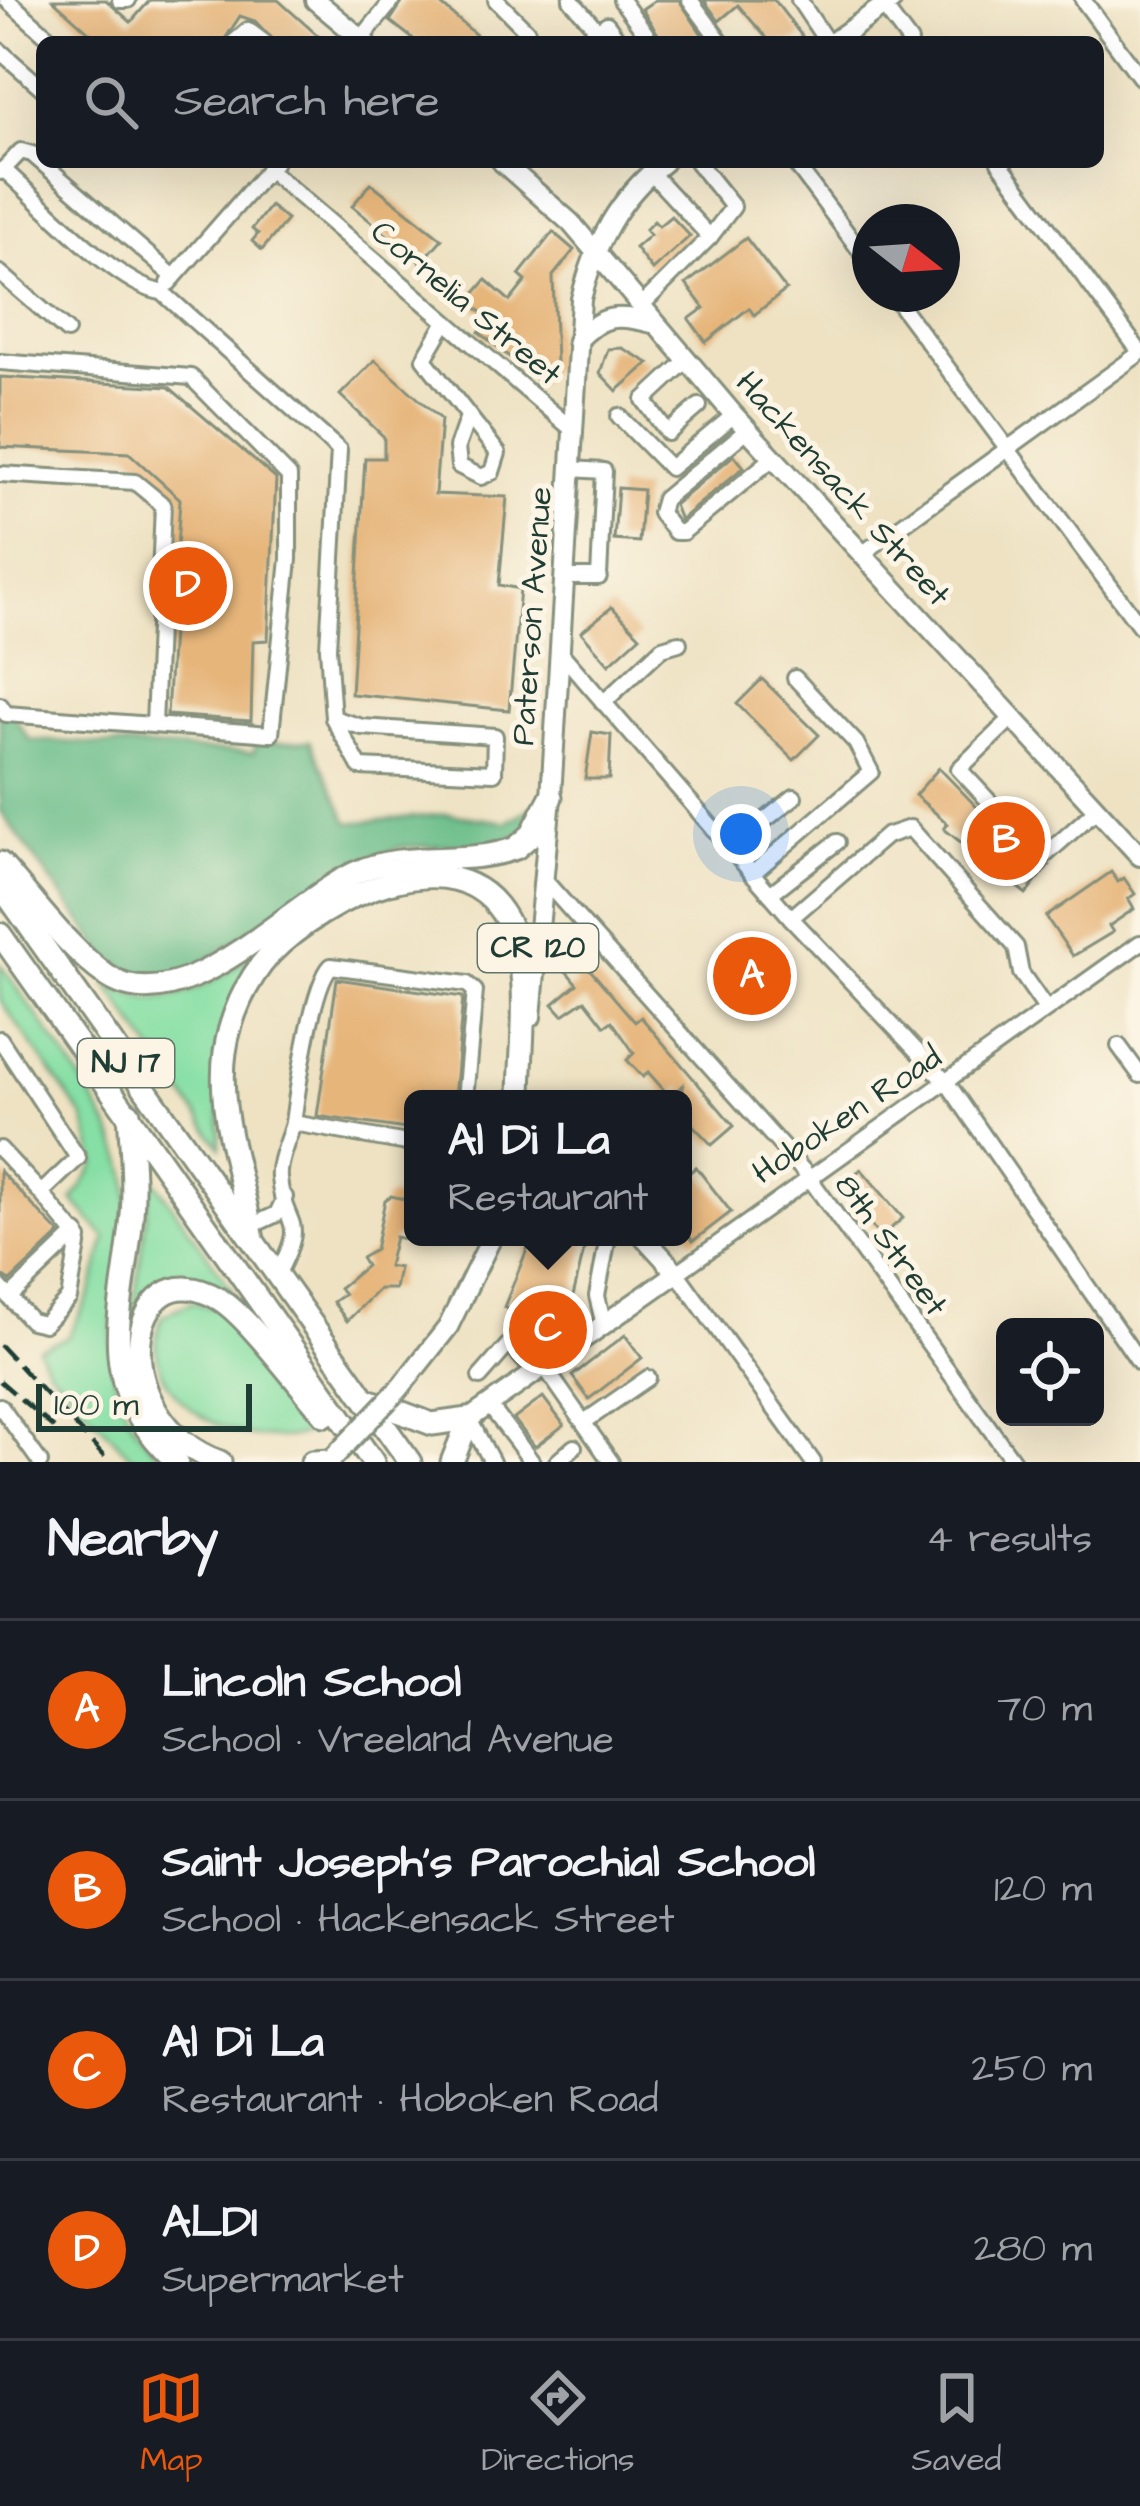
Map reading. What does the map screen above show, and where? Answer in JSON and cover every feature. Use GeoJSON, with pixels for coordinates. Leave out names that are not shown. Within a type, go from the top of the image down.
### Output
{"type":"FeatureCollection","features":[{"type":"Feature","properties":{"kind":"highway"},"geometry":{"type":"LineString","coordinates":[[0,863],[101,971],[136,988],[161,990],[195,978],[325,887],[361,870],[516,848],[532,835],[551,797]]}},
{"type":"Feature","properties":{"kind":"highway"},"geometry":{"type":"LineString","coordinates":[[252,1234],[224,1090],[234,1014],[268,956],[342,900],[384,883],[426,878],[458,881],[488,894],[516,940],[521,967],[521,1090]]}},
{"type":"Feature","properties":{"kind":"highway","name":"NJ 17"},"geometry":{"type":"LineString","coordinates":[[0,885],[410,1462]]}},
{"type":"Feature","properties":{"kind":"highway","name":"NJ 17"},"geometry":{"type":"LineString","coordinates":[[0,934],[369,1462]]}},
{"type":"Feature","properties":{"kind":"highway"},"geometry":{"type":"LineString","coordinates":[[129,1113],[133,1207],[116,1349],[138,1417],[177,1462]]}},
{"type":"Feature","properties":{"kind":"highway"},"geometry":{"type":"LineString","coordinates":[[220,1462],[187,1445],[166,1425],[137,1366],[137,1336],[145,1315],[170,1295],[200,1292],[226,1304],[369,1462]]}},
{"type":"Feature","properties":{"kind":"highway"},"geometry":{"type":"LineString","coordinates":[[365,1399],[432,1424],[469,1419],[452,1462]]}},
{"type":"Feature","properties":{"kind":"main road"},"geometry":{"type":"LineString","coordinates":[[324,3],[359,36]]}},
{"type":"Feature","properties":{"kind":"main road"},"geometry":{"type":"LineString","coordinates":[[839,36],[887,3]]}},
{"type":"Feature","properties":{"kind":"main road","name":"Hackensack Street"},"geometry":{"type":"LineString","coordinates":[[509,168],[571,223],[740,422],[1140,856]]}},
{"type":"Feature","properties":{"kind":"main road","name":"Paterson Avenue"},"geometry":{"type":"LineString","coordinates":[[522,1090],[551,797],[577,341],[594,251],[622,203],[656,168]]}},
{"type":"Feature","properties":{"kind":"main road"},"geometry":{"type":"LineString","coordinates":[[577,341],[598,320],[612,316],[655,323]]}},
{"type":"Feature","properties":{"kind":"main road"},"geometry":{"type":"LineString","coordinates":[[326,1461],[399,1389],[458,1312],[488,1246]]}},
{"type":"Feature","properties":{"kind":"main road"},"geometry":{"type":"LineString","coordinates":[[652,1246],[677,1273]]}},
{"type":"Feature","properties":{"kind":"main road","name":"Hoboken Road"},"geometry":{"type":"LineString","coordinates":[[469,1419],[677,1273]]}},
{"type":"Feature","properties":{"kind":"street"},"geometry":{"type":"LineString","coordinates":[[7,0],[47,36]]}},
{"type":"Feature","properties":{"kind":"street"},"geometry":{"type":"LineString","coordinates":[[366,36],[393,0]]}},
{"type":"Feature","properties":{"kind":"street"},"geometry":{"type":"LineString","coordinates":[[496,0],[527,32]]}},
{"type":"Feature","properties":{"kind":"street"},"geometry":{"type":"LineString","coordinates":[[571,0],[595,36],[607,24],[616,36]]}},
{"type":"Feature","properties":{"kind":"street"},"geometry":{"type":"LineString","coordinates":[[621,0],[648,36]]}},
{"type":"Feature","properties":{"kind":"street"},"geometry":{"type":"LineString","coordinates":[[690,0],[717,36]]}},
{"type":"Feature","properties":{"kind":"street"},"geometry":{"type":"LineString","coordinates":[[1083,0],[1140,77]]}},
{"type":"Feature","properties":{"kind":"street"},"geometry":{"type":"LineString","coordinates":[[802,1],[826,36]]}},
{"type":"Feature","properties":{"kind":"street"},"geometry":{"type":"LineString","coordinates":[[887,3],[906,36]]}},
{"type":"Feature","properties":{"kind":"street"},"geometry":{"type":"LineString","coordinates":[[0,51],[36,83]]}},
{"type":"Feature","properties":{"kind":"street"},"geometry":{"type":"LineString","coordinates":[[36,157],[21,151],[2,171],[120,271],[162,292],[339,450],[328,648],[333,718],[360,767],[494,773],[495,736],[362,727],[333,718]]}},
{"type":"Feature","properties":{"kind":"street"},"geometry":{"type":"LineString","coordinates":[[48,168],[174,277]]}},
{"type":"Feature","properties":{"kind":"street"},"geometry":{"type":"LineString","coordinates":[[162,292],[269,168]]}},
{"type":"Feature","properties":{"kind":"street","name":"Cornelia Street"},"geometry":{"type":"LineString","coordinates":[[273,168],[445,323],[574,431]]}},
{"type":"Feature","properties":{"kind":"street"},"geometry":{"type":"LineString","coordinates":[[658,168],[710,237]]}},
{"type":"Feature","properties":{"kind":"street"},"geometry":{"type":"LineString","coordinates":[[640,307],[733,207],[703,168]]}},
{"type":"Feature","properties":{"kind":"street"},"geometry":{"type":"LineString","coordinates":[[798,168],[852,240]]}},
{"type":"Feature","properties":{"kind":"street"},"geometry":{"type":"LineString","coordinates":[[862,554],[1140,352],[1003,168]]}},
{"type":"Feature","properties":{"kind":"street"},"geometry":{"type":"LineString","coordinates":[[0,272],[67,331]]}},
{"type":"Feature","properties":{"kind":"street"},"geometry":{"type":"LineString","coordinates":[[905,312],[1140,626]]}},
{"type":"Feature","properties":{"kind":"street"},"geometry":{"type":"LineString","coordinates":[[445,323],[424,359],[466,418]]}},
{"type":"Feature","properties":{"kind":"street"},"geometry":{"type":"LineString","coordinates":[[687,360],[644,400],[668,433],[699,406]]}},
{"type":"Feature","properties":{"kind":"street"},"geometry":{"type":"LineString","coordinates":[[0,362],[191,376],[289,476],[289,559],[271,734],[6,714],[0,705]]}},
{"type":"Feature","properties":{"kind":"street"},"geometry":{"type":"LineString","coordinates":[[619,416],[665,467],[740,422]]}},
{"type":"Feature","properties":{"kind":"street"},"geometry":{"type":"LineString","coordinates":[[740,422],[664,499],[661,514],[675,532],[683,532],[773,458]]}},
{"type":"Feature","properties":{"kind":"street"},"geometry":{"type":"LineString","coordinates":[[673,431],[692,451]]}},
{"type":"Feature","properties":{"kind":"street"},"geometry":{"type":"LineString","coordinates":[[565,577],[598,577],[604,471],[572,469]]}},
{"type":"Feature","properties":{"kind":"street"},"geometry":{"type":"LineString","coordinates":[[0,474],[135,482],[163,505],[154,725]]}},
{"type":"Feature","properties":{"kind":"street"},"geometry":{"type":"LineString","coordinates":[[602,703],[662,648],[679,643]]}},
{"type":"Feature","properties":{"kind":"street"},"geometry":{"type":"LineString","coordinates":[[560,652],[790,918],[948,1084],[1140,1363]]}},
{"type":"Feature","properties":{"kind":"street"},"geometry":{"type":"LineString","coordinates":[[752,874],[871,772],[856,743],[795,678]]}},
{"type":"Feature","properties":{"kind":"street"},"geometry":{"type":"LineString","coordinates":[[1011,719],[959,769],[1042,858],[1096,810]]}},
{"type":"Feature","properties":{"kind":"street"},"geometry":{"type":"LineString","coordinates":[[730,848],[794,797]]}},
{"type":"Feature","properties":{"kind":"street"},"geometry":{"type":"LineString","coordinates":[[790,918],[886,836],[910,828],[1016,947],[1021,973],[1046,1009]]}},
{"type":"Feature","properties":{"kind":"street"},"geometry":{"type":"LineString","coordinates":[[770,895],[837,842]]}},
{"type":"Feature","properties":{"kind":"street","name":"8th Street"},"geometry":{"type":"LineString","coordinates":[[544,880],[808,1176],[1014,1462]]}},
{"type":"Feature","properties":{"kind":"street","name":"Hoboken Road"},"geometry":{"type":"LineString","coordinates":[[677,1273],[1139,945]]}},
{"type":"Feature","properties":{"kind":"street"},"geometry":{"type":"LineString","coordinates":[[277,1275],[295,1240],[296,1224],[278,1176],[293,1124],[301,1057],[315,1018],[320,980],[332,966],[467,984],[478,1001],[466,1090]]}},
{"type":"Feature","properties":{"kind":"street"},"geometry":{"type":"LineString","coordinates":[[0,1040],[78,1158],[40,1193]]}},
{"type":"Feature","properties":{"kind":"street"},"geometry":{"type":"LineString","coordinates":[[1119,1046],[1140,1075]]}},
{"type":"Feature","properties":{"kind":"street"},"geometry":{"type":"LineString","coordinates":[[293,1124],[404,1142]]}},
{"type":"Feature","properties":{"kind":"street"},"geometry":{"type":"LineString","coordinates":[[0,1149],[77,1233]]}},
{"type":"Feature","properties":{"kind":"street"},"geometry":{"type":"LineString","coordinates":[[252,1234],[277,1214],[285,1197]]}},
{"type":"Feature","properties":{"kind":"street"},"geometry":{"type":"LineString","coordinates":[[77,1233],[64,1305],[37,1324],[5,1292],[77,1233]]}},
{"type":"Feature","properties":{"kind":"street"},"geometry":{"type":"LineString","coordinates":[[604,1325],[597,1296],[606,1246]]}},
{"type":"Feature","properties":{"kind":"street"},"geometry":{"type":"LineString","coordinates":[[677,1273],[813,1462]]}},
{"type":"Feature","properties":{"kind":"street"},"geometry":{"type":"LineString","coordinates":[[480,1377],[509,1344],[540,1369],[611,1462]]}},
{"type":"Feature","properties":{"kind":"street"},"geometry":{"type":"LineString","coordinates":[[584,1422],[648,1378]]}},
{"type":"Feature","properties":{"kind":"street"},"geometry":{"type":"LineString","coordinates":[[489,1405],[532,1462]]}},
{"type":"Feature","properties":{"kind":"street"},"geometry":{"type":"LineString","coordinates":[[0,1406],[40,1462]]}},
{"type":"Feature","properties":{"kind":"street"},"geometry":{"type":"LineString","coordinates":[[469,1419],[492,1462]]}},
{"type":"Feature","properties":{"kind":"street"},"geometry":{"type":"LineString","coordinates":[[557,1462],[574,1447]]}},
{"type":"Feature","properties":{"kind":"green space"},"geometry":{"type":"Polygon","coordinates":[[[0,696],[30,740],[254,753],[255,744],[310,741],[349,823],[447,814],[506,822],[537,805],[525,833],[491,845],[401,847],[339,873],[184,975],[136,976],[107,957],[0,811],[0,696]]]}},
{"type":"Feature","properties":{"kind":"green space"},"geometry":{"type":"Polygon","coordinates":[[[271,944],[221,1030],[220,1147],[105,982],[149,999],[170,997],[211,982],[271,944]]]}},
{"type":"Feature","properties":{"kind":"green space"},"geometry":{"type":"Polygon","coordinates":[[[0,964],[74,1069],[121,1155],[128,1217],[112,1360],[119,1394],[136,1428],[166,1462],[136,1462],[47,1367],[38,1348],[67,1338],[90,1295],[106,1238],[73,1200],[96,1164],[84,1118],[0,1000],[0,964]]]}},
{"type":"Feature","properties":{"kind":"green space"},"geometry":{"type":"Polygon","coordinates":[[[152,1177],[233,1291],[201,1282],[178,1283],[132,1317],[152,1177]]]}},
{"type":"Feature","properties":{"kind":"green space"},"geometry":{"type":"Polygon","coordinates":[[[192,1302],[224,1311],[319,1429],[291,1437],[260,1437],[230,1430],[179,1397],[163,1374],[156,1346],[162,1316],[192,1302]]]}},
{"type":"Feature","properties":{"kind":"building"},"geometry":{"type":"Polygon","coordinates":[[[53,0],[106,0],[131,22],[150,0],[278,0],[318,36],[269,36],[255,21],[240,16],[227,36],[93,36],[53,0]]]}},
{"type":"Feature","properties":{"kind":"building"},"geometry":{"type":"Polygon","coordinates":[[[404,0],[436,0],[477,36],[409,36],[390,21],[404,0]]]}},
{"type":"Feature","properties":{"kind":"building"},"geometry":{"type":"Polygon","coordinates":[[[655,0],[679,0],[703,36],[659,36],[642,9],[655,0]]]}},
{"type":"Feature","properties":{"kind":"building"},"geometry":{"type":"Polygon","coordinates":[[[704,0],[774,0],[802,36],[765,36],[738,5],[719,21],[704,0]]]}},
{"type":"Feature","properties":{"kind":"building"},"geometry":{"type":"Polygon","coordinates":[[[371,183],[442,239],[421,263],[352,206],[371,183]]]}},
{"type":"Feature","properties":{"kind":"building"},"geometry":{"type":"Polygon","coordinates":[[[270,206],[287,220],[262,250],[252,241],[258,234],[252,229],[270,206]]]}},
{"type":"Feature","properties":{"kind":"building"},"geometry":{"type":"Polygon","coordinates":[[[671,216],[690,236],[652,270],[635,248],[650,235],[645,230],[654,221],[659,226],[671,216]]]}},
{"type":"Feature","properties":{"kind":"building"},"geometry":{"type":"Polygon","coordinates":[[[553,232],[574,250],[553,276],[556,363],[540,382],[479,332],[490,319],[468,301],[486,280],[510,301],[526,281],[519,275],[553,232]]]}},
{"type":"Feature","properties":{"kind":"building"},"geometry":{"type":"Polygon","coordinates":[[[746,238],[786,290],[754,315],[749,308],[706,342],[689,319],[704,308],[686,284],[746,238]]]}},
{"type":"Feature","properties":{"kind":"building"},"geometry":{"type":"Polygon","coordinates":[[[622,348],[649,363],[617,391],[600,373],[608,349],[622,348]]]}},
{"type":"Feature","properties":{"kind":"building"},"geometry":{"type":"Polygon","coordinates":[[[375,360],[441,419],[435,494],[507,497],[499,585],[520,589],[509,710],[351,694],[365,458],[384,458],[384,437],[340,395],[375,360]]]}},
{"type":"Feature","properties":{"kind":"building"},"geometry":{"type":"Polygon","coordinates":[[[0,377],[169,387],[276,479],[268,640],[253,641],[251,721],[167,715],[180,499],[129,453],[0,447],[0,377]]]}},
{"type":"Feature","properties":{"kind":"building"},"geometry":{"type":"Polygon","coordinates":[[[734,455],[744,467],[680,520],[674,505],[734,455]]]}},
{"type":"Feature","properties":{"kind":"building"},"geometry":{"type":"Polygon","coordinates":[[[618,488],[643,490],[639,542],[614,540],[618,488]]]}},
{"type":"Feature","properties":{"kind":"building"},"geometry":{"type":"Polygon","coordinates":[[[612,607],[640,636],[609,664],[581,632],[612,607]]]}},
{"type":"Feature","properties":{"kind":"building"},"geometry":{"type":"Polygon","coordinates":[[[762,679],[819,735],[794,760],[737,704],[762,679]]]}},
{"type":"Feature","properties":{"kind":"building"},"geometry":{"type":"Polygon","coordinates":[[[592,732],[611,735],[609,779],[585,779],[592,732]]]}},
{"type":"Feature","properties":{"kind":"building"},"geometry":{"type":"Polygon","coordinates":[[[939,768],[1034,866],[1049,866],[1026,894],[944,829],[948,824],[915,795],[939,768]]]}},
{"type":"Feature","properties":{"kind":"building"},"geometry":{"type":"Polygon","coordinates":[[[1111,872],[1118,882],[1124,878],[1135,894],[1128,899],[1134,909],[1109,926],[1113,932],[1073,956],[1046,917],[1111,872]]]}},
{"type":"Feature","properties":{"kind":"building"},"geometry":{"type":"Polygon","coordinates":[[[580,958],[635,1022],[641,1017],[734,1126],[712,1145],[692,1124],[692,1090],[683,1090],[683,1085],[664,1090],[648,1072],[643,1077],[627,1060],[634,1053],[612,1021],[605,1026],[585,1000],[563,1015],[553,1004],[577,984],[566,971],[580,958]]]}},
{"type":"Feature","properties":{"kind":"building"},"geometry":{"type":"Polygon","coordinates":[[[337,979],[463,997],[455,1090],[404,1090],[404,1129],[317,1116],[337,979]]]}},
{"type":"Feature","properties":{"kind":"building"},"geometry":{"type":"Polygon","coordinates":[[[696,1167],[731,1212],[693,1241],[692,1240],[692,1170],[696,1167]]]}},
{"type":"Feature","properties":{"kind":"building"},"geometry":{"type":"Polygon","coordinates":[[[861,1169],[903,1218],[881,1237],[839,1188],[861,1169]]]}},
{"type":"Feature","properties":{"kind":"building"},"geometry":{"type":"Polygon","coordinates":[[[0,1171],[60,1234],[10,1281],[0,1274],[0,1171]]]}},
{"type":"Feature","properties":{"kind":"building"},"geometry":{"type":"Polygon","coordinates":[[[391,1196],[404,1199],[404,1239],[395,1237],[388,1266],[399,1268],[395,1289],[379,1289],[347,1321],[333,1302],[344,1294],[339,1288],[366,1266],[361,1258],[375,1250],[385,1200],[391,1196]]]}},
{"type":"Feature","properties":{"kind":"building"},"geometry":{"type":"Polygon","coordinates":[[[528,1246],[585,1246],[571,1305],[547,1347],[508,1327],[516,1314],[504,1307],[528,1246]]]}},
{"type":"Feature","properties":{"kind":"building"},"geometry":{"type":"Polygon","coordinates":[[[625,1335],[642,1358],[589,1399],[572,1376],[625,1335]]]}},
{"type":"Feature","properties":{"kind":"building"},"geometry":{"type":"Polygon","coordinates":[[[543,1397],[564,1425],[535,1447],[514,1419],[543,1397]]]}},
{"type":"Feature","properties":{"kind":"railway"},"geometry":{"type":"LineString","coordinates":[[0,1345],[109,1462]]}},
{"type":"Feature","properties":{"kind":"railway"},"geometry":{"type":"LineString","coordinates":[[0,1381],[54,1428]]}},
{"type":"Feature","properties":{"kind":"place","name":"ALDI"},"geometry":{"type":"Point","coordinates":[188,586]}},
{"type":"Feature","properties":{"kind":"place","name":"Saint Joseph's Parochial School"},"geometry":{"type":"Point","coordinates":[1006,841]}},
{"type":"Feature","properties":{"kind":"place","name":"Lincoln School"},"geometry":{"type":"Point","coordinates":[752,976]}},
{"type":"Feature","properties":{"kind":"place","name":"Al Di La"},"geometry":{"type":"Point","coordinates":[548,1330]}}]}
